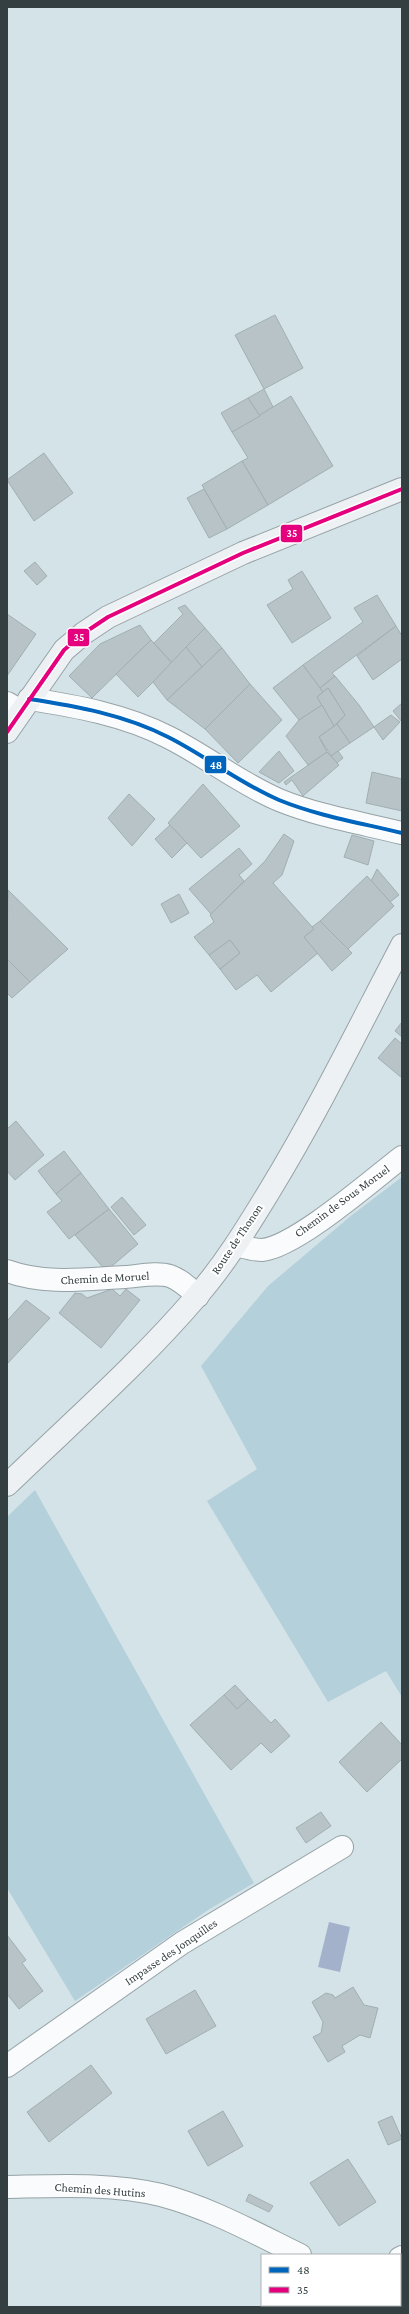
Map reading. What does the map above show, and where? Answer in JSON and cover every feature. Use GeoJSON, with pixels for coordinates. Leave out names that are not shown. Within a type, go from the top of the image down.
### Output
{"type":"FeatureCollection","features":[{"type":"Feature","properties":{"kind":"street"},"geometry":{"type":"LineString","coordinates":[[7,732],[19,704],[64,650],[84,633],[108,617],[243,553],[402,489]]}},
{"type":"Feature","properties":{"kind":"street"},"geometry":{"type":"LineString","coordinates":[[19,704],[88,709],[146,726],[169,738],[230,775],[279,800],[303,808],[402,833]]}},
{"type":"Feature","properties":{"kind":"street","name":"Route de Thonon"},"geometry":{"type":"LineString","coordinates":[[7,1485],[139,1358],[198,1296],[236,1244],[311,1120],[402,945]]}},
{"type":"Feature","properties":{"kind":"street","name":"Chemin de Sous Moruel"},"geometry":{"type":"LineString","coordinates":[[236,1244],[254,1250],[263,1250],[295,1237],[402,1157]]}},
{"type":"Feature","properties":{"kind":"street","name":"Chemin de Moruel"},"geometry":{"type":"LineString","coordinates":[[7,1271],[36,1279],[58,1281],[154,1275],[170,1276],[184,1283],[198,1296]]}},
{"type":"Feature","properties":{"kind":"street","name":"Impasse des Jonquilles"},"geometry":{"type":"LineString","coordinates":[[7,2066],[182,1943],[342,1848]]}},
{"type":"Feature","properties":{"kind":"street","name":"Chemin des Hutins"},"geometry":{"type":"LineString","coordinates":[[7,2187],[101,2188],[131,2190],[160,2195],[216,2214],[298,2254]]}},
{"type":"Feature","properties":{"kind":"shaded area"},"geometry":{"type":"Polygon","coordinates":[[[402,1177],[402,1697],[386,1671],[328,1702],[207,1501],[257,1469],[201,1366],[268,1286],[352,1215],[402,1177]]]}},
{"type":"Feature","properties":{"kind":"shaded area"},"geometry":{"type":"Polygon","coordinates":[[[35,1490],[254,1883],[208,1910],[75,2001],[7,1888],[7,1517],[35,1490]]]}},
{"type":"Feature","properties":{"kind":"shaded area"},"geometry":{"type":"Polygon","coordinates":[[[329,1922],[350,1927],[340,1972],[318,1967],[329,1922]]]}},
{"type":"Feature","properties":{"kind":"building"},"geometry":{"type":"Polygon","coordinates":[[[275,315],[303,368],[264,389],[235,335],[275,315]]]}},
{"type":"Feature","properties":{"kind":"building"},"geometry":{"type":"Polygon","coordinates":[[[264,389],[273,407],[260,416],[248,398],[264,389]]]}},
{"type":"Feature","properties":{"kind":"building"},"geometry":{"type":"Polygon","coordinates":[[[291,396],[333,466],[268,505],[242,461],[248,458],[232,432],[291,396]]]}},
{"type":"Feature","properties":{"kind":"building"},"geometry":{"type":"Polygon","coordinates":[[[248,398],[260,416],[232,432],[221,413],[248,398]]]}},
{"type":"Feature","properties":{"kind":"building"},"geometry":{"type":"Polygon","coordinates":[[[44,453],[73,493],[34,521],[7,480],[44,453]]]}},
{"type":"Feature","properties":{"kind":"building"},"geometry":{"type":"Polygon","coordinates":[[[242,461],[268,505],[227,529],[202,485],[242,461]]]}},
{"type":"Feature","properties":{"kind":"building"},"geometry":{"type":"Polygon","coordinates":[[[204,489],[227,529],[209,538],[187,498],[204,489]]]}},
{"type":"Feature","properties":{"kind":"building"},"geometry":{"type":"Polygon","coordinates":[[[35,562],[47,576],[37,585],[24,571],[35,562]]]}},
{"type":"Feature","properties":{"kind":"building"},"geometry":{"type":"Polygon","coordinates":[[[302,571],[331,618],[292,643],[267,605],[293,589],[288,580],[302,571]]]}},
{"type":"Feature","properties":{"kind":"building"},"geometry":{"type":"Polygon","coordinates":[[[377,595],[396,626],[332,673],[335,676],[320,688],[303,665],[363,622],[354,608],[377,595]]]}},
{"type":"Feature","properties":{"kind":"building"},"geometry":{"type":"Polygon","coordinates":[[[185,605],[205,628],[172,663],[154,643],[183,614],[178,608],[185,605]]]}},
{"type":"Feature","properties":{"kind":"building"},"geometry":{"type":"Polygon","coordinates":[[[7,614],[36,634],[7,676],[7,614]]]}},
{"type":"Feature","properties":{"kind":"building"},"geometry":{"type":"Polygon","coordinates":[[[140,625],[151,640],[92,698],[69,676],[100,644],[140,625]]]}},
{"type":"Feature","properties":{"kind":"building"},"geometry":{"type":"Polygon","coordinates":[[[396,626],[402,636],[402,659],[373,680],[357,656],[396,626]]]}},
{"type":"Feature","properties":{"kind":"building"},"geometry":{"type":"Polygon","coordinates":[[[205,628],[222,648],[202,667],[186,647],[205,628]]]}},
{"type":"Feature","properties":{"kind":"building"},"geometry":{"type":"Polygon","coordinates":[[[151,640],[172,663],[138,697],[116,674],[151,640]]]}},
{"type":"Feature","properties":{"kind":"building"},"geometry":{"type":"Polygon","coordinates":[[[186,647],[202,667],[167,700],[153,682],[186,647]]]}},
{"type":"Feature","properties":{"kind":"building"},"geometry":{"type":"Polygon","coordinates":[[[222,648],[250,684],[205,729],[167,700],[222,648]]]}},
{"type":"Feature","properties":{"kind":"building"},"geometry":{"type":"Polygon","coordinates":[[[303,665],[323,692],[317,697],[322,705],[299,720],[273,688],[303,665]]]}},
{"type":"Feature","properties":{"kind":"building"},"geometry":{"type":"Polygon","coordinates":[[[335,676],[359,705],[374,727],[350,743],[337,724],[345,715],[328,688],[323,692],[320,688],[335,676]]]}},
{"type":"Feature","properties":{"kind":"building"},"geometry":{"type":"Polygon","coordinates":[[[250,684],[282,720],[238,763],[205,729],[250,684]]]}},
{"type":"Feature","properties":{"kind":"building"},"geometry":{"type":"Polygon","coordinates":[[[328,688],[345,715],[334,726],[317,697],[328,688]]]}},
{"type":"Feature","properties":{"kind":"building"},"geometry":{"type":"Polygon","coordinates":[[[402,703],[402,722],[393,711],[402,703]]]}},
{"type":"Feature","properties":{"kind":"building"},"geometry":{"type":"Polygon","coordinates":[[[322,705],[334,726],[319,737],[327,752],[308,765],[286,736],[299,720],[322,705]]]}},
{"type":"Feature","properties":{"kind":"building"},"geometry":{"type":"Polygon","coordinates":[[[391,715],[400,722],[383,740],[374,727],[391,715]]]}},
{"type":"Feature","properties":{"kind":"building"},"geometry":{"type":"Polygon","coordinates":[[[337,724],[350,743],[331,756],[319,737],[337,724]]]}},
{"type":"Feature","properties":{"kind":"building"},"geometry":{"type":"Polygon","coordinates":[[[279,751],[294,771],[279,783],[259,772],[279,751]]]}},
{"type":"Feature","properties":{"kind":"building"},"geometry":{"type":"Polygon","coordinates":[[[338,751],[343,758],[337,763],[331,756],[338,751]]]}},
{"type":"Feature","properties":{"kind":"building"},"geometry":{"type":"Polygon","coordinates":[[[327,752],[339,765],[303,796],[292,780],[286,785],[284,782],[327,752]]]}},
{"type":"Feature","properties":{"kind":"building"},"geometry":{"type":"Polygon","coordinates":[[[372,772],[402,779],[402,811],[366,803],[372,772]]]}},
{"type":"Feature","properties":{"kind":"building"},"geometry":{"type":"Polygon","coordinates":[[[203,784],[240,826],[201,858],[168,823],[203,784]]]}},
{"type":"Feature","properties":{"kind":"building"},"geometry":{"type":"Polygon","coordinates":[[[129,794],[155,819],[132,846],[108,818],[129,794]]]}},
{"type":"Feature","properties":{"kind":"building"},"geometry":{"type":"Polygon","coordinates":[[[170,825],[187,843],[172,858],[155,839],[170,825]]]}},
{"type":"Feature","properties":{"kind":"building"},"geometry":{"type":"Polygon","coordinates":[[[284,834],[294,841],[282,875],[273,883],[314,929],[304,937],[318,953],[271,992],[257,975],[236,990],[220,969],[240,953],[230,940],[209,955],[194,937],[214,922],[210,915],[265,861],[284,834]]]}},
{"type":"Feature","properties":{"kind":"building"},"geometry":{"type":"Polygon","coordinates":[[[352,835],[374,841],[368,865],[344,857],[352,835]]]}},
{"type":"Feature","properties":{"kind":"building"},"geometry":{"type":"Polygon","coordinates":[[[239,848],[252,864],[239,875],[244,881],[211,914],[189,889],[239,848]]]}},
{"type":"Feature","properties":{"kind":"building"},"geometry":{"type":"Polygon","coordinates":[[[377,869],[399,895],[390,902],[371,881],[377,869]]]}},
{"type":"Feature","properties":{"kind":"building"},"geometry":{"type":"Polygon","coordinates":[[[367,876],[394,906],[348,949],[320,921],[367,876]]]}},
{"type":"Feature","properties":{"kind":"building"},"geometry":{"type":"Polygon","coordinates":[[[8,890],[68,949],[30,982],[7,959],[8,890]]]}},
{"type":"Feature","properties":{"kind":"building"},"geometry":{"type":"Polygon","coordinates":[[[179,894],[189,913],[171,923],[161,904],[179,894]]]}},
{"type":"Feature","properties":{"kind":"building"},"geometry":{"type":"Polygon","coordinates":[[[320,921],[352,953],[332,971],[304,937],[314,929],[312,927],[320,921]]]}},
{"type":"Feature","properties":{"kind":"building"},"geometry":{"type":"Polygon","coordinates":[[[230,940],[240,953],[220,969],[209,955],[230,940]]]}},
{"type":"Feature","properties":{"kind":"building"},"geometry":{"type":"Polygon","coordinates":[[[7,959],[30,982],[12,998],[7,993],[7,959]]]}},
{"type":"Feature","properties":{"kind":"building"},"geometry":{"type":"Polygon","coordinates":[[[402,1022],[402,1037],[395,1031],[402,1022]]]}},
{"type":"Feature","properties":{"kind":"building"},"geometry":{"type":"Polygon","coordinates":[[[395,1038],[402,1044],[402,1078],[378,1058],[395,1038]]]}},
{"type":"Feature","properties":{"kind":"building"},"geometry":{"type":"Polygon","coordinates":[[[16,1121],[44,1155],[15,1180],[7,1171],[7,1129],[16,1121]]]}},
{"type":"Feature","properties":{"kind":"building"},"geometry":{"type":"Polygon","coordinates":[[[64,1151],[81,1173],[56,1194],[38,1171],[64,1151]]]}},
{"type":"Feature","properties":{"kind":"building"},"geometry":{"type":"Polygon","coordinates":[[[81,1173],[109,1209],[69,1239],[47,1212],[62,1201],[56,1194],[81,1173]]]}},
{"type":"Feature","properties":{"kind":"building"},"geometry":{"type":"Polygon","coordinates":[[[122,1197],[146,1225],[134,1235],[111,1207],[122,1197]]]}},
{"type":"Feature","properties":{"kind":"building"},"geometry":{"type":"Polygon","coordinates":[[[109,1209],[138,1244],[106,1271],[75,1235],[109,1209]]]}},
{"type":"Feature","properties":{"kind":"building"},"geometry":{"type":"Polygon","coordinates":[[[112,1289],[120,1296],[126,1289],[140,1300],[101,1348],[59,1313],[75,1293],[82,1294],[87,1298],[112,1289]]]}},
{"type":"Feature","properties":{"kind":"building"},"geometry":{"type":"Polygon","coordinates":[[[26,1300],[50,1318],[7,1364],[7,1321],[26,1300]]]}},
{"type":"Feature","properties":{"kind":"building"},"geometry":{"type":"Polygon","coordinates":[[[235,1685],[248,1699],[237,1709],[224,1695],[235,1685]]]}},
{"type":"Feature","properties":{"kind":"building"},"geometry":{"type":"Polygon","coordinates":[[[224,1695],[237,1709],[248,1699],[271,1723],[275,1719],[290,1736],[271,1753],[261,1743],[231,1770],[190,1725],[224,1695]]]}},
{"type":"Feature","properties":{"kind":"building"},"geometry":{"type":"Polygon","coordinates":[[[381,1722],[402,1745],[402,1759],[367,1792],[339,1762],[381,1722]]]}},
{"type":"Feature","properties":{"kind":"building"},"geometry":{"type":"Polygon","coordinates":[[[321,1812],[331,1826],[306,1843],[296,1828],[321,1812]]]}},
{"type":"Feature","properties":{"kind":"building"},"geometry":{"type":"Polygon","coordinates":[[[7,1935],[26,1960],[22,1963],[43,1991],[19,2009],[7,1994],[7,1935]]]}},
{"type":"Feature","properties":{"kind":"building"},"geometry":{"type":"Polygon","coordinates":[[[353,1987],[364,2005],[378,2008],[370,2038],[360,2035],[342,2046],[345,2052],[328,2062],[313,2037],[321,2033],[323,2022],[312,2002],[326,1993],[333,1995],[335,1998],[353,1987]]]}},
{"type":"Feature","properties":{"kind":"building"},"geometry":{"type":"Polygon","coordinates":[[[195,1990],[216,2026],[166,2054],[146,2019],[195,1990]]]}},
{"type":"Feature","properties":{"kind":"building"},"geometry":{"type":"Polygon","coordinates":[[[91,2065],[112,2093],[49,2142],[27,2112],[91,2065]]]}},
{"type":"Feature","properties":{"kind":"building"},"geometry":{"type":"Polygon","coordinates":[[[223,2111],[243,2146],[208,2166],[188,2131],[223,2111]]]}},
{"type":"Feature","properties":{"kind":"building"},"geometry":{"type":"Polygon","coordinates":[[[392,2116],[402,2139],[388,2145],[378,2122],[392,2116]]]}},
{"type":"Feature","properties":{"kind":"building"},"geometry":{"type":"Polygon","coordinates":[[[348,2159],[376,2202],[339,2226],[310,2183],[348,2159]]]}},
{"type":"Feature","properties":{"kind":"building"},"geometry":{"type":"Polygon","coordinates":[[[249,2194],[273,2206],[269,2212],[246,2201],[249,2194]]]}},
{"type":"Feature","properties":{"kind":"transit line","name":"35"},"geometry":{"type":"LineString","coordinates":[[7,732],[64,650],[84,633],[108,617],[243,553],[402,489]]}},
{"type":"Feature","properties":{"kind":"transit line","name":"48"},"geometry":{"type":"LineString","coordinates":[[29,699],[100,712],[152,729],[182,744],[250,786],[279,800],[324,815],[402,833]]}}]}
